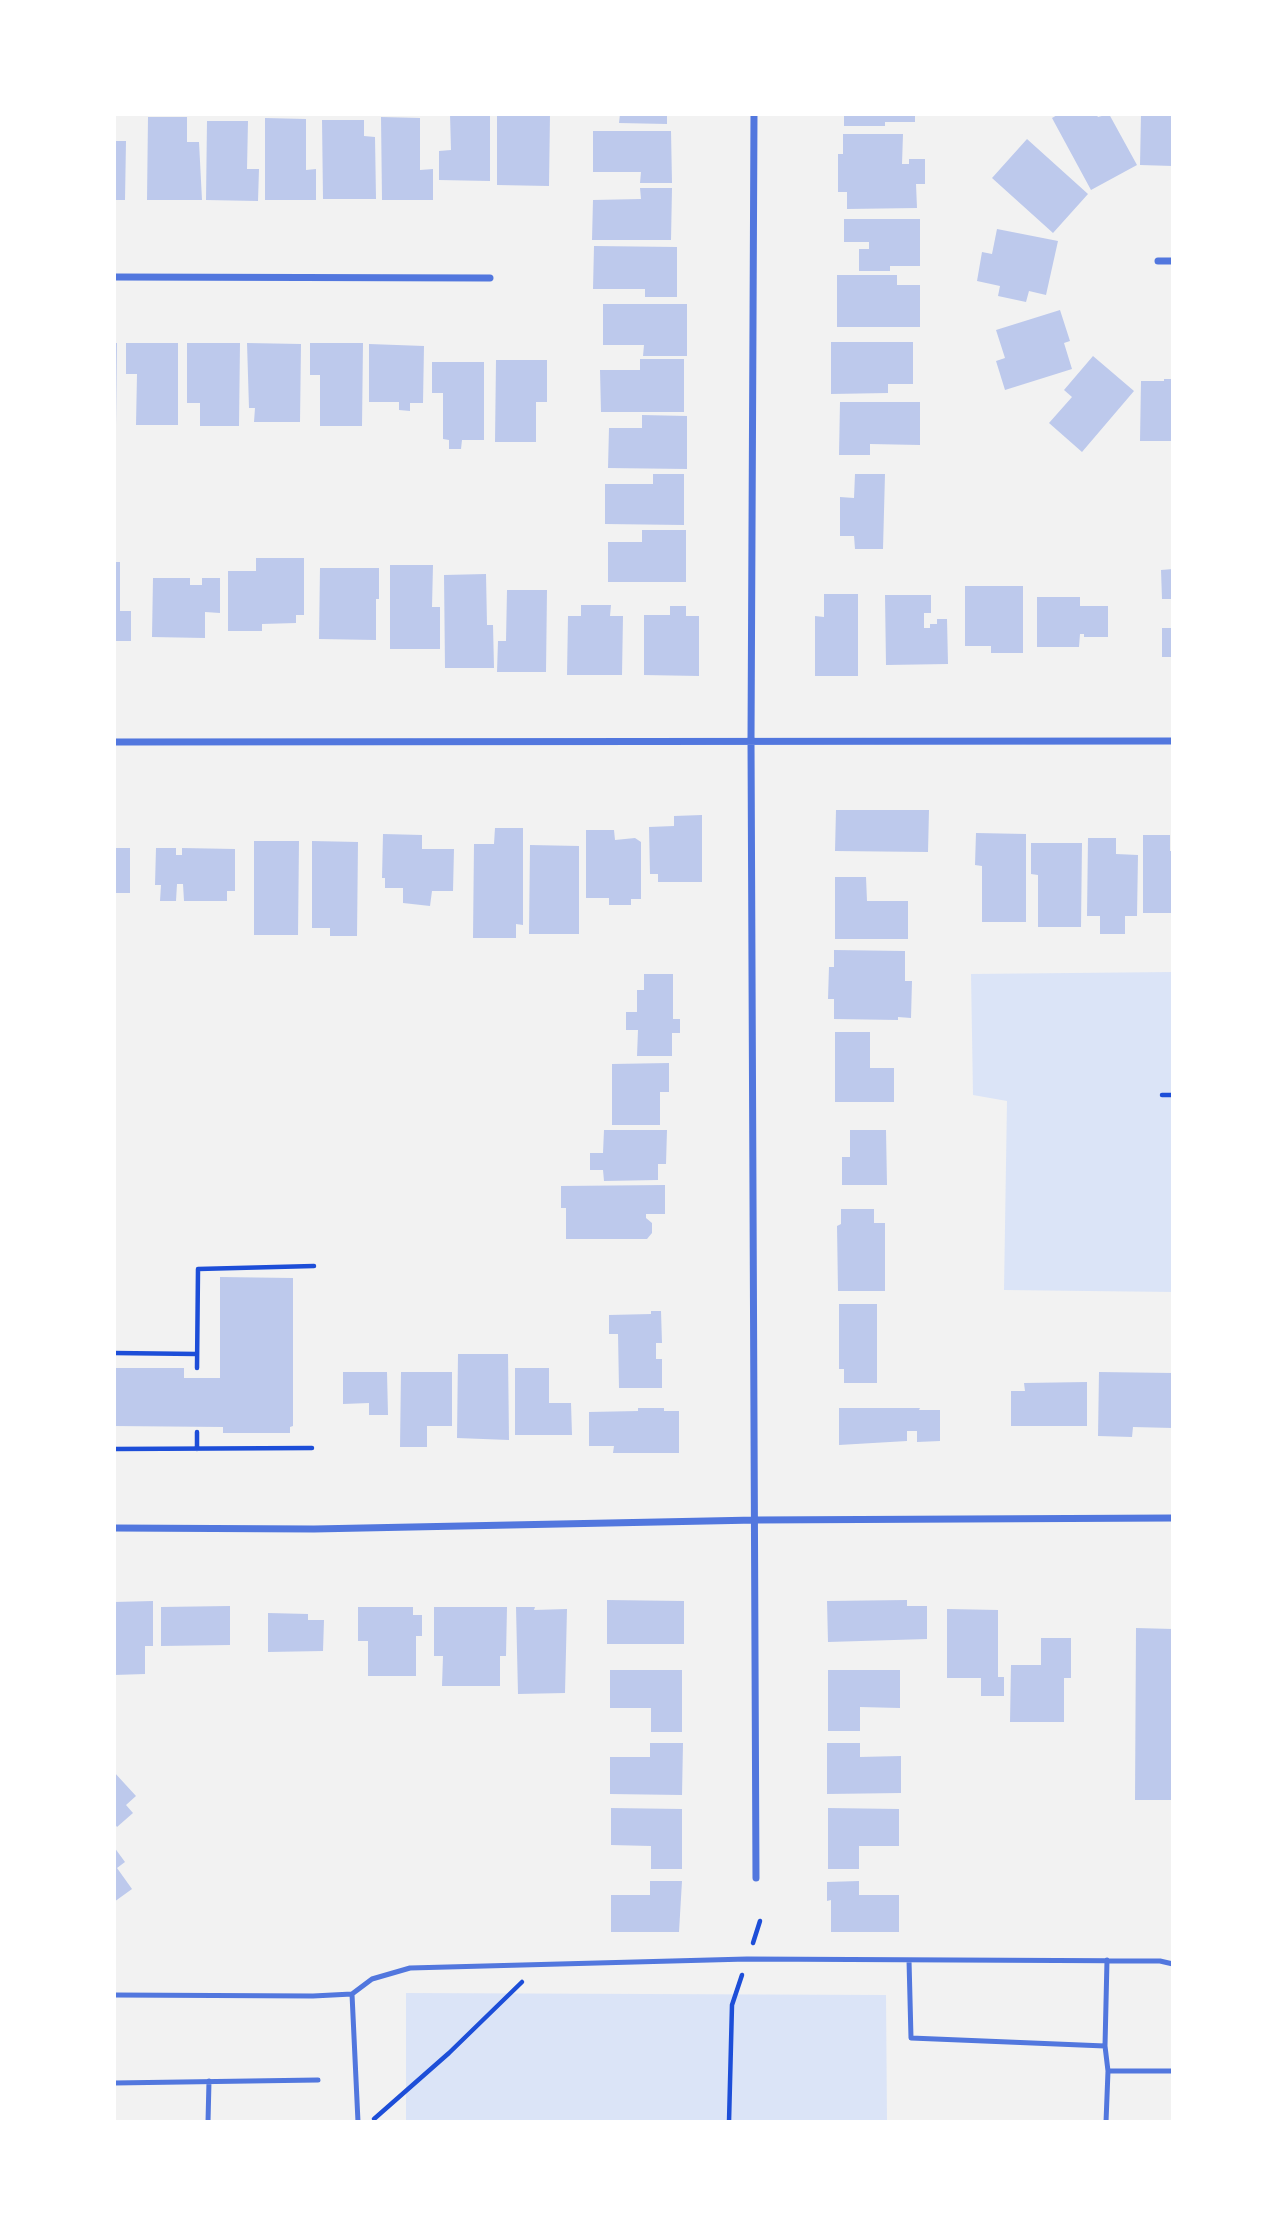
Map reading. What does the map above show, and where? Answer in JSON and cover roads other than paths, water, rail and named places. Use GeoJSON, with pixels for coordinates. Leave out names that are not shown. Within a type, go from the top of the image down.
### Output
{"type":"FeatureCollection","features":[{"type":"Feature","properties":{"kind":"street"},"geometry":{"type":"LineString","coordinates":[[754,114],[751,740],[756,1878]]}},
{"type":"Feature","properties":{"kind":"street"},"geometry":{"type":"LineString","coordinates":[[1158,261],[1173,261]]}},
{"type":"Feature","properties":{"kind":"street"},"geometry":{"type":"LineString","coordinates":[[114,277],[491,278]]}},
{"type":"Feature","properties":{"kind":"street"},"geometry":{"type":"LineString","coordinates":[[114,742],[1173,741]]}},
{"type":"Feature","properties":{"kind":"street"},"geometry":{"type":"LineString","coordinates":[[114,1528],[314,1529],[756,1520],[1173,1518]]}},
{"type":"Feature","properties":{"kind":"lane"},"geometry":{"type":"LineString","coordinates":[[114,1995],[352,1994],[372,1979],[410,1968],[747,1959],[1107,1960],[1160,1961],[1173,1964]]}},
{"type":"Feature","properties":{"kind":"lane"},"geometry":{"type":"LineString","coordinates":[[909,1960],[911,2038],[1105,2046]]}},
{"type":"Feature","properties":{"kind":"lane"},"geometry":{"type":"LineString","coordinates":[[1106,2122],[1107,1960]]}},
{"type":"Feature","properties":{"kind":"lane"},"geometry":{"type":"LineString","coordinates":[[352,1994],[358,2122]]}},
{"type":"Feature","properties":{"kind":"lane"},"geometry":{"type":"LineString","coordinates":[[1108,2071],[1173,2071]]}},
{"type":"Feature","properties":{"kind":"lane"},"geometry":{"type":"LineString","coordinates":[[114,2082],[318,2080]]}},
{"type":"Feature","properties":{"kind":"lane"},"geometry":{"type":"LineString","coordinates":[[208,2122],[209,2081]]}}]}
